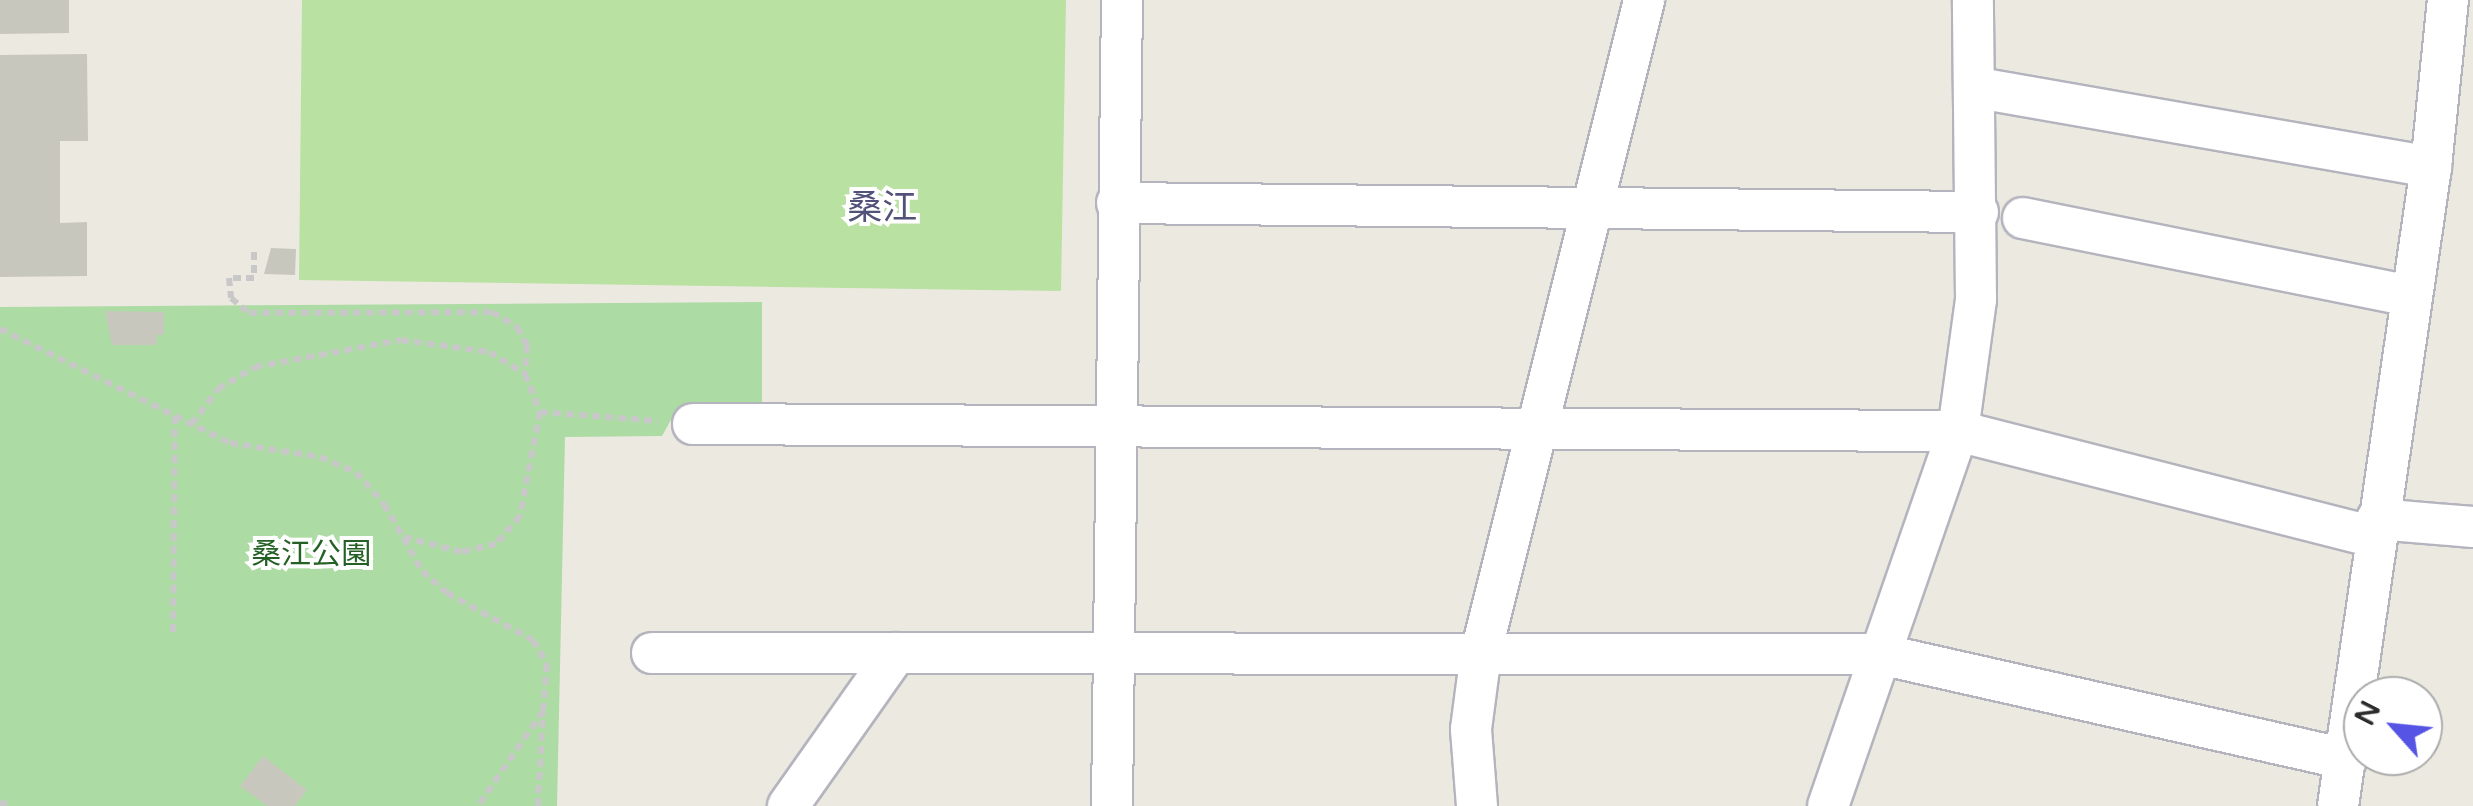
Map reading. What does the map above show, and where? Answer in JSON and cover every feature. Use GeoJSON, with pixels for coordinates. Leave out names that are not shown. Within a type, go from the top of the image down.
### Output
{"type":"FeatureCollection","features":[{"type":"Feature","properties":{"kind":"street"},"geometry":{"type":"LineString","coordinates":[[1112,806],[1122,0]]}},
{"type":"Feature","properties":{"kind":"street"},"geometry":{"type":"LineString","coordinates":[[1477,806],[1471,729],[1481,653],[1535,431],[1596,210],[1644,0]]}},
{"type":"Feature","properties":{"kind":"street"},"geometry":{"type":"LineString","coordinates":[[1828,806],[1958,430],[1976,299],[1978,88],[1973,0]]}},
{"type":"Feature","properties":{"kind":"street"},"geometry":{"type":"LineString","coordinates":[[2356,676],[2375,528],[2431,167],[2448,0]]}},
{"type":"Feature","properties":{"kind":"street"},"geometry":{"type":"LineString","coordinates":[[1978,88],[2431,167]]}},
{"type":"Feature","properties":{"kind":"street"},"geometry":{"type":"LineString","coordinates":[[1117,203],[1978,212]]}},
{"type":"Feature","properties":{"kind":"street"},"geometry":{"type":"LineString","coordinates":[[2023,218],[2411,296]]}},
{"type":"Feature","properties":{"kind":"street"},"geometry":{"type":"LineString","coordinates":[[693,424],[1535,431],[1958,430],[2375,528],[2473,527]]}},
{"type":"Feature","properties":{"kind":"street"},"geometry":{"type":"LineString","coordinates":[[652,653],[1880,654],[2343,757]]}},
{"type":"Feature","properties":{"kind":"street"},"geometry":{"type":"LineString","coordinates":[[788,806],[896,653]]}},
{"type":"Feature","properties":{"kind":"street"},"geometry":{"type":"LineString","coordinates":[[2338,806],[2343,776]]}},
{"type":"Feature","properties":{"kind":"path"},"geometry":{"type":"LineString","coordinates":[[254,252],[254,278],[229,278],[231,298],[250,313],[492,312],[517,327],[527,345],[525,374],[540,412],[520,516],[496,544],[462,552],[400,536]]}},
{"type":"Feature","properties":{"kind":"path"},"geometry":{"type":"LineString","coordinates":[[0,328],[230,443],[320,457],[356,472],[422,571],[447,593],[533,640],[547,664],[538,806]]}},
{"type":"Feature","properties":{"kind":"path"},"geometry":{"type":"LineString","coordinates":[[192,424],[218,388],[256,367],[401,340],[489,352],[525,374]]}},
{"type":"Feature","properties":{"kind":"path"},"geometry":{"type":"LineString","coordinates":[[540,412],[693,424]]}},
{"type":"Feature","properties":{"kind":"path"},"geometry":{"type":"LineString","coordinates":[[173,632],[174,415]]}},
{"type":"Feature","properties":{"kind":"path"},"geometry":{"type":"LineString","coordinates":[[478,806],[543,711]]}},
{"type":"Feature","properties":{"kind":"path"},"geometry":{"type":"LineString","coordinates":[[0,802],[10,806]]}},
{"type":"Feature","properties":{"kind":"green space"},"geometry":{"type":"Polygon","coordinates":[[[302,0],[1066,0],[1061,291],[299,280],[302,0]]]}},
{"type":"Feature","properties":{"kind":"green space","name":"桑江公園"},"geometry":{"type":"Polygon","coordinates":[[[762,302],[762,407],[677,409],[662,436],[565,437],[557,806],[0,806],[0,307],[762,302]]]}},
{"type":"Feature","properties":{"kind":"building"},"geometry":{"type":"Polygon","coordinates":[[[0,0],[69,0],[69,33],[0,34],[0,0]]]}},
{"type":"Feature","properties":{"kind":"building"},"geometry":{"type":"Polygon","coordinates":[[[87,54],[88,141],[60,141],[60,223],[87,222],[87,276],[0,277],[0,55],[87,54]]]}},
{"type":"Feature","properties":{"kind":"building"},"geometry":{"type":"Polygon","coordinates":[[[271,248],[296,249],[295,275],[264,274],[271,248]]]}},
{"type":"Feature","properties":{"kind":"building"},"geometry":{"type":"Polygon","coordinates":[[[105,311],[164,312],[164,335],[157,335],[157,345],[112,345],[105,311]]]}},
{"type":"Feature","properties":{"kind":"building"},"geometry":{"type":"Polygon","coordinates":[[[263,756],[307,790],[295,806],[267,806],[240,786],[263,756]]]}},
{"type":"Feature","properties":{"kind":"district","name":"桑江"},"geometry":{"type":"Point","coordinates":[882,208]}}]}
